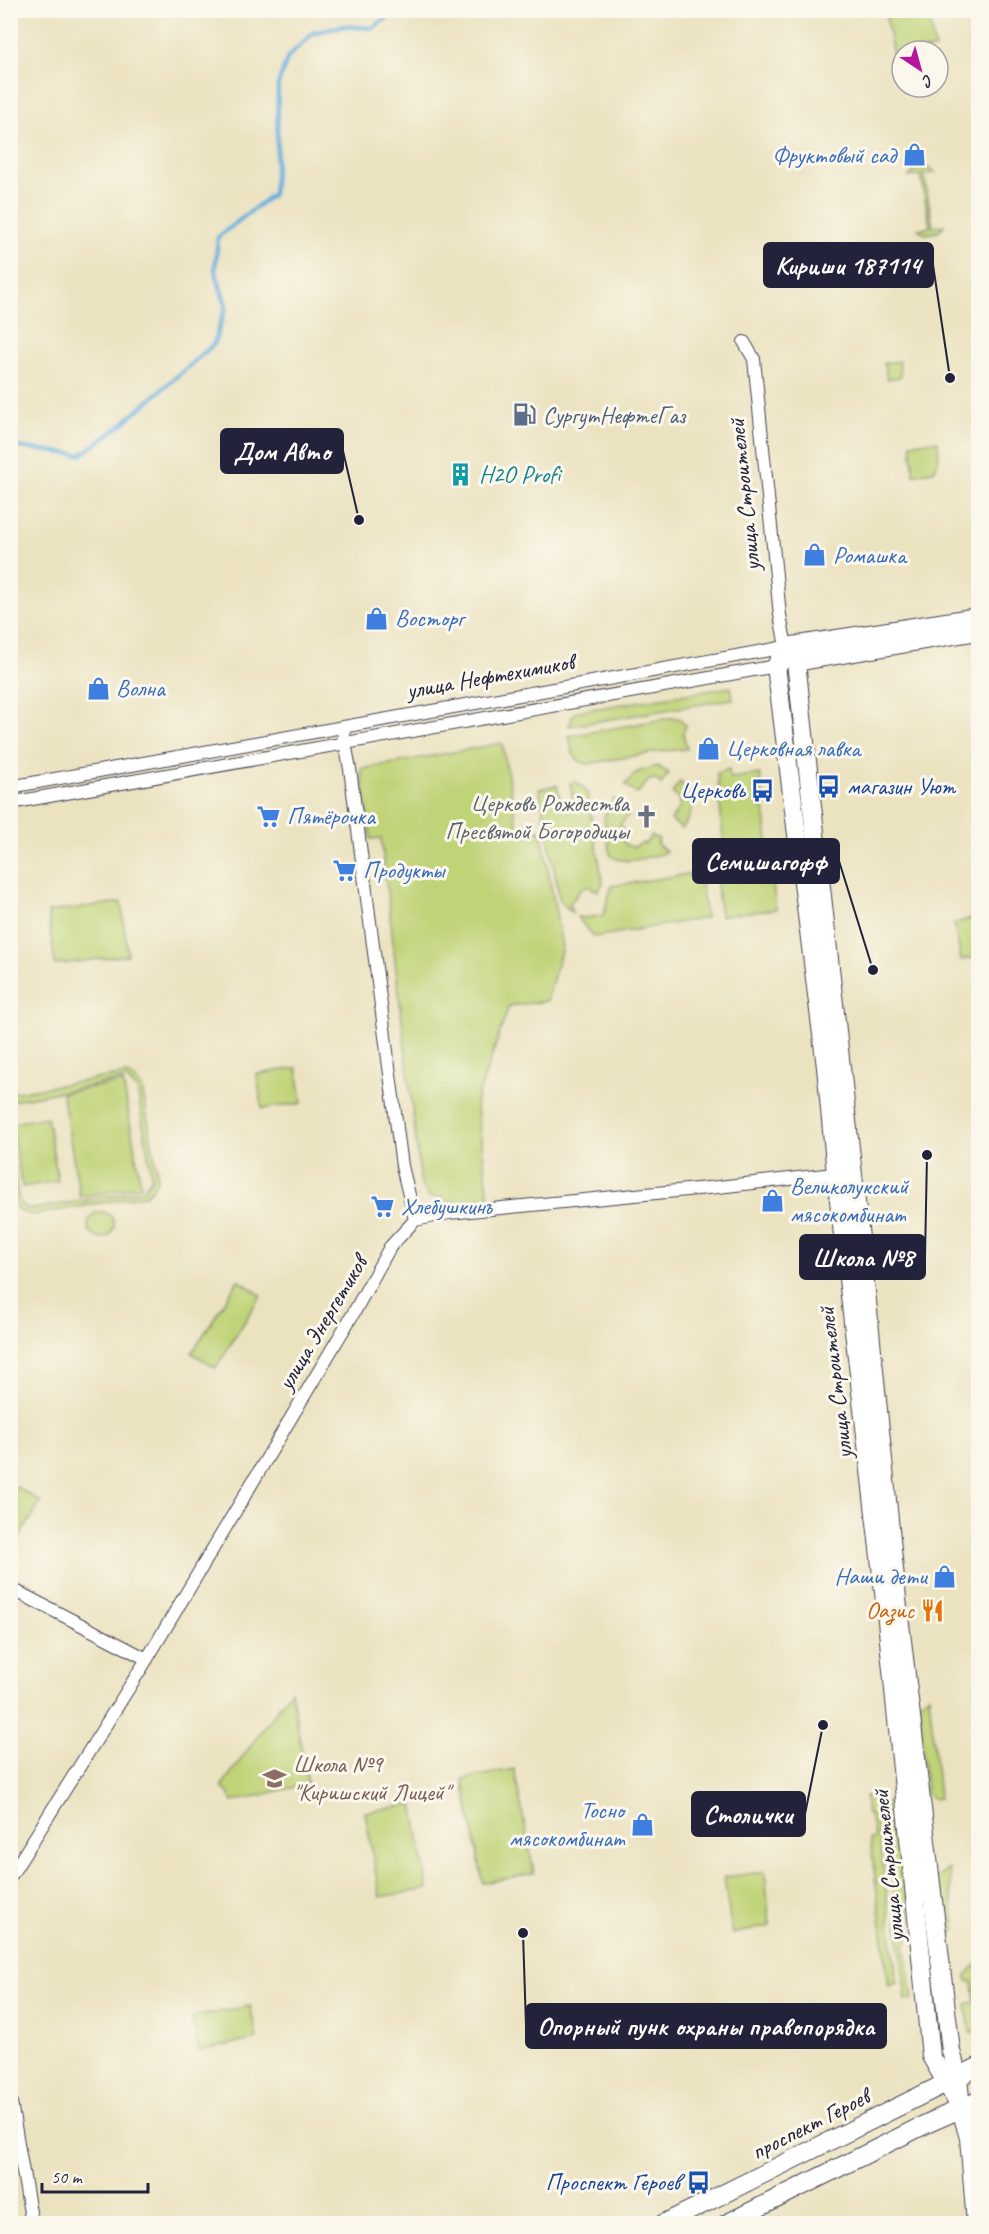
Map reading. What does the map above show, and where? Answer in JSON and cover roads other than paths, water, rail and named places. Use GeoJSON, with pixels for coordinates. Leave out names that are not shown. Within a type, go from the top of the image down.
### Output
{"type":"FeatureCollection","features":[{"type":"Feature","properties":{"kind":"street","name":"улица Строителей"},"geometry":{"type":"LineString","coordinates":[[744,342],[754,359],[780,615],[786,647],[796,663],[885,1601],[931,2056],[951,2080],[969,2138],[976,2223]]}},
{"type":"Feature","properties":{"kind":"street","name":"улица Нефтехимиков"},"geometry":{"type":"LineString","coordinates":[[10,787],[786,647],[978,617]]}},
{"type":"Feature","properties":{"kind":"street"},"geometry":{"type":"LineString","coordinates":[[10,803],[978,631]]}},
{"type":"Feature","properties":{"kind":"street"},"geometry":{"type":"LineString","coordinates":[[776,666],[786,647]]}},
{"type":"Feature","properties":{"kind":"street","name":"улица Строителей"},"geometry":{"type":"LineString","coordinates":[[776,666],[826,1067],[844,1173]]}},
{"type":"Feature","properties":{"kind":"street"},"geometry":{"type":"LineString","coordinates":[[342,727],[402,1166],[415,1220],[449,1213],[844,1173]]}},
{"type":"Feature","properties":{"kind":"street","name":"улица Энергетиков"},"geometry":{"type":"LineString","coordinates":[[10,1877],[147,1659],[390,1247],[415,1220]]}},
{"type":"Feature","properties":{"kind":"street"},"geometry":{"type":"LineString","coordinates":[[10,1588],[147,1659]]}},
{"type":"Feature","properties":{"kind":"street","name":"проспект Героев"},"geometry":{"type":"LineString","coordinates":[[663,2223],[978,2067]]}},
{"type":"Feature","properties":{"kind":"street"},"geometry":{"type":"LineString","coordinates":[[10,2097],[32,2223]]}},
{"type":"Feature","properties":{"kind":"street"},"geometry":{"type":"LineString","coordinates":[[726,2223],[978,2101]]}},
{"type":"Feature","properties":{"kind":"waterway"},"geometry":{"type":"LineString","coordinates":[[10,446],[81,455],[120,426],[214,344],[226,306],[215,270],[218,237],[273,194],[277,153],[278,84],[288,57],[313,33],[343,26],[372,28],[391,15],[394,10]]}},
{"type":"Feature","properties":{"kind":"place","name":"Фруктовый сад"},"geometry":{"type":"Point","coordinates":[914,155]}},
{"type":"Feature","properties":{"kind":"place","name":"Кириши 187114"},"geometry":{"type":"Point","coordinates":[950,378]}},
{"type":"Feature","properties":{"kind":"place","name":"СургутНефтеГаз"},"geometry":{"type":"Point","coordinates":[525,415]}},
{"type":"Feature","properties":{"kind":"place","name":"H2O Profi"},"geometry":{"type":"Point","coordinates":[461,474]}},
{"type":"Feature","properties":{"kind":"place","name":"Дом Авто"},"geometry":{"type":"Point","coordinates":[359,520]}},
{"type":"Feature","properties":{"kind":"place","name":"Ромашка"},"geometry":{"type":"Point","coordinates":[815,555]}},
{"type":"Feature","properties":{"kind":"place","name":"Восторг"},"geometry":{"type":"Point","coordinates":[377,618]}},
{"type":"Feature","properties":{"kind":"place","name":"Волна"},"geometry":{"type":"Point","coordinates":[98,688]}},
{"type":"Feature","properties":{"kind":"place","name":"Церковная лавка"},"geometry":{"type":"Point","coordinates":[708,748]}},
{"type":"Feature","properties":{"kind":"place","name":"магазин Уют"},"geometry":{"type":"Point","coordinates":[829,786]}},
{"type":"Feature","properties":{"kind":"place","name":"Церковь"},"geometry":{"type":"Point","coordinates":[763,790]}},
{"type":"Feature","properties":{"kind":"place","name":"Пятёрочка"},"geometry":{"type":"Point","coordinates":[269,816]}},
{"type":"Feature","properties":{"kind":"place","name":"Церковь Рождества Пресвятой Богородицы"},"geometry":{"type":"Point","coordinates":[647,817]}},
{"type":"Feature","properties":{"kind":"place","name":"Продукты"},"geometry":{"type":"Point","coordinates":[345,870]}},
{"type":"Feature","properties":{"kind":"place","name":"Семишагофф"},"geometry":{"type":"Point","coordinates":[873,970]}},
{"type":"Feature","properties":{"kind":"place","name":"Школа №8"},"geometry":{"type":"Point","coordinates":[927,1155]}},
{"type":"Feature","properties":{"kind":"place","name":"Великолукский мясокомбинат"},"geometry":{"type":"Point","coordinates":[772,1200]}},
{"type":"Feature","properties":{"kind":"place","name":"Хлебушкинъ"},"geometry":{"type":"Point","coordinates":[383,1206]}},
{"type":"Feature","properties":{"kind":"place","name":"Наши дети"},"geometry":{"type":"Point","coordinates":[945,1576]}},
{"type":"Feature","properties":{"kind":"place","name":"Оазис"},"geometry":{"type":"Point","coordinates":[932,1610]}},
{"type":"Feature","properties":{"kind":"place","name":"Столички"},"geometry":{"type":"Point","coordinates":[823,1725]}},
{"type":"Feature","properties":{"kind":"place","name":"Школа №9 \"Киришский Лицей\""},"geometry":{"type":"Point","coordinates":[275,1778]}},
{"type":"Feature","properties":{"kind":"place","name":"Тосно мясокомбинат"},"geometry":{"type":"Point","coordinates":[642,1824]}},
{"type":"Feature","properties":{"kind":"place","name":"Опорный пунк охраны правопорядка"},"geometry":{"type":"Point","coordinates":[523,1933]}},
{"type":"Feature","properties":{"kind":"place","name":"Проспект Героев"},"geometry":{"type":"Point","coordinates":[698,2182]}}]}
